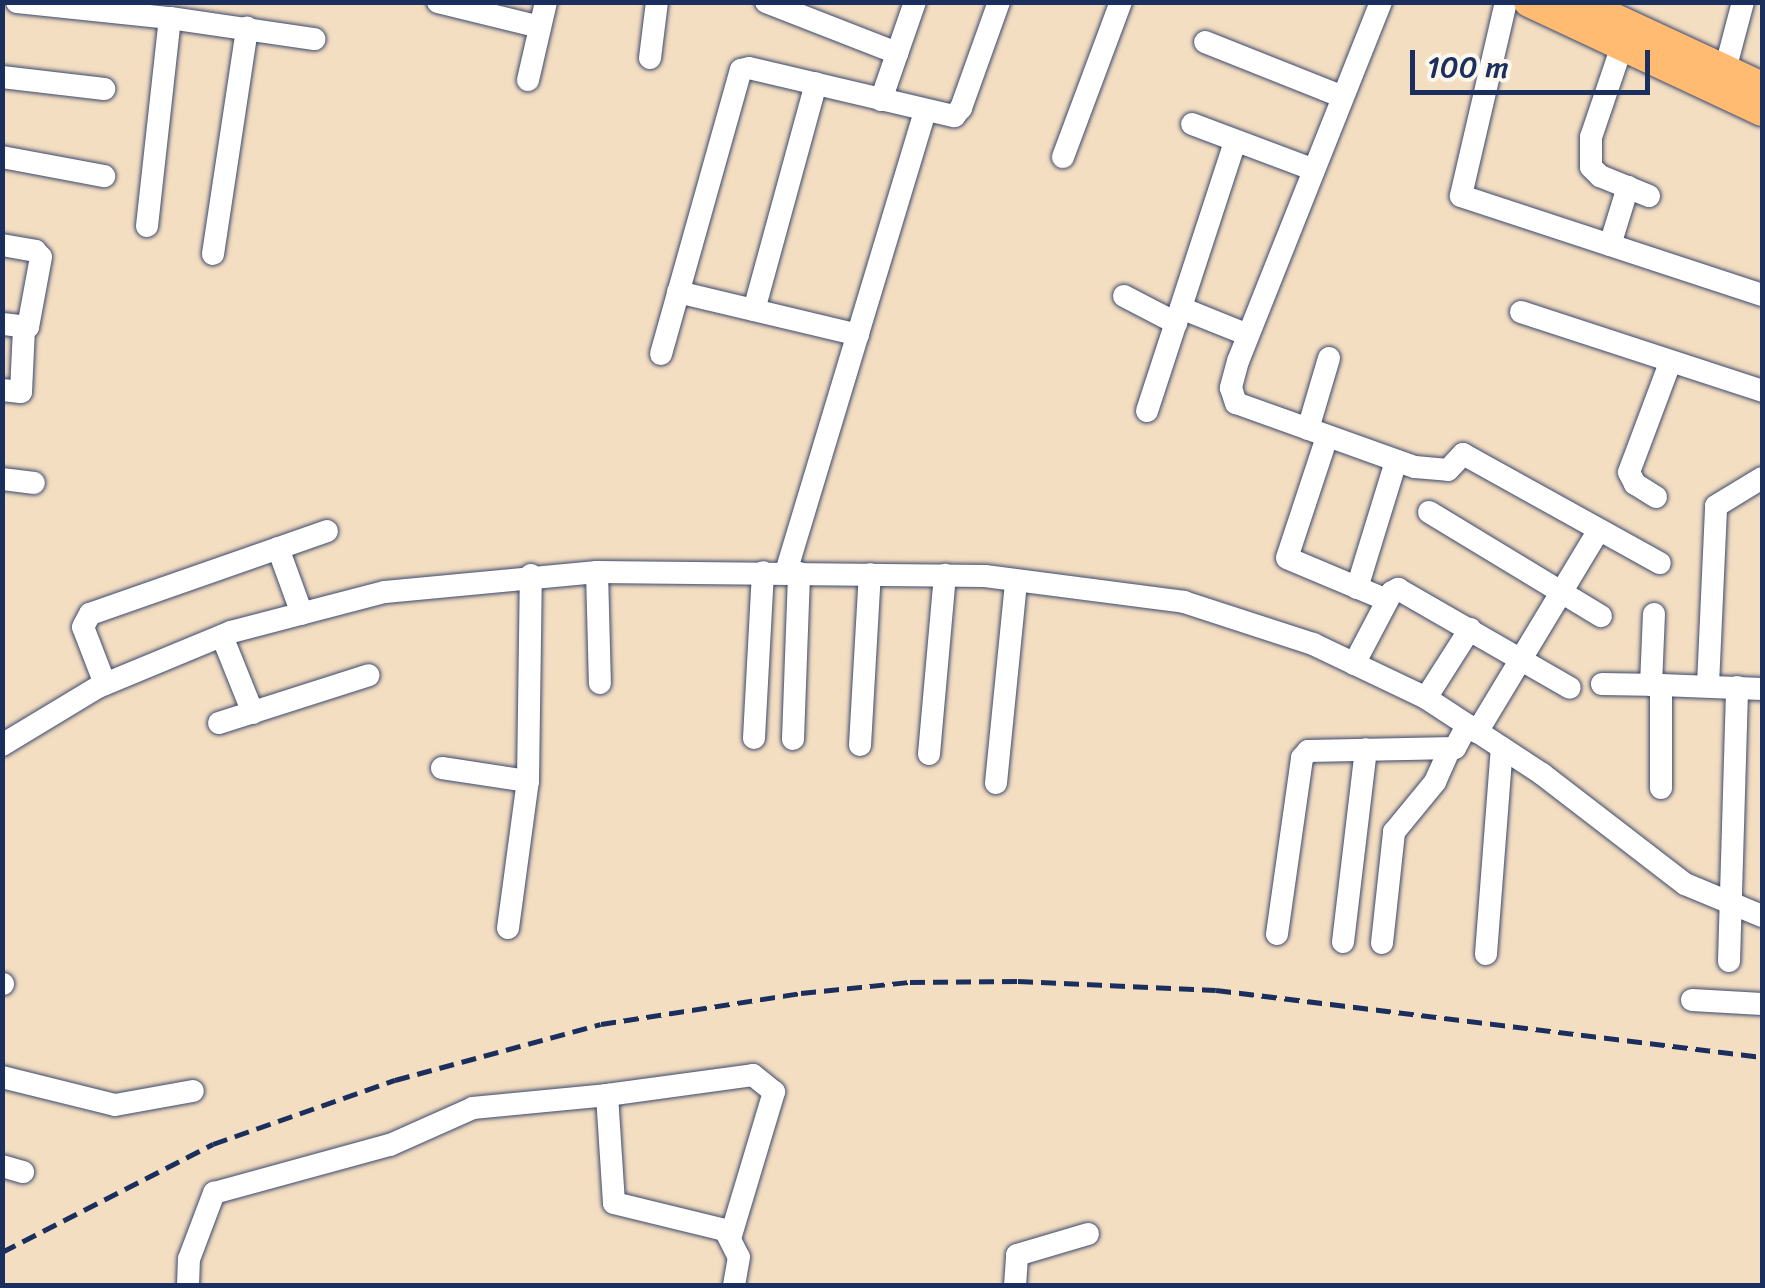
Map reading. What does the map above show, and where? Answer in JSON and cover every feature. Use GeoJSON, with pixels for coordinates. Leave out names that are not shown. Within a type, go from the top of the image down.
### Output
{"type":"FeatureCollection","features":[{"type":"Feature","properties":{"kind":"main road"},"geometry":{"type":"LineString","coordinates":[[1529,2],[1762,111]]}},
{"type":"Feature","properties":{"kind":"main road"},"geometry":{"type":"LineString","coordinates":[[1579,2],[1762,87]]}},
{"type":"Feature","properties":{"kind":"street"},"geometry":{"type":"LineString","coordinates":[[17,2],[91,6],[314,39]]}},
{"type":"Feature","properties":{"kind":"street"},"geometry":{"type":"LineString","coordinates":[[438,2],[540,27]]}},
{"type":"Feature","properties":{"kind":"street"},"geometry":{"type":"LineString","coordinates":[[528,80],[546,2]]}},
{"type":"Feature","properties":{"kind":"street"},"geometry":{"type":"LineString","coordinates":[[650,58],[657,2]]}},
{"type":"Feature","properties":{"kind":"street"},"geometry":{"type":"LineString","coordinates":[[766,2],[817,12],[897,53]]}},
{"type":"Feature","properties":{"kind":"street"},"geometry":{"type":"LineString","coordinates":[[882,100],[915,2]]}},
{"type":"Feature","properties":{"kind":"street"},"geometry":{"type":"LineString","coordinates":[[661,354],[740,72],[749,68],[954,116],[961,108],[998,2]]}},
{"type":"Feature","properties":{"kind":"street"},"geometry":{"type":"LineString","coordinates":[[1064,157],[1121,2]]}},
{"type":"Feature","properties":{"kind":"street"},"geometry":{"type":"LineString","coordinates":[[1381,2],[1248,335],[1231,388],[1236,403],[1396,461],[1438,472],[1456,464],[1463,454],[1539,492],[1660,563]]}},
{"type":"Feature","properties":{"kind":"street"},"geometry":{"type":"LineString","coordinates":[[1506,2],[1461,196],[1762,295]]}},
{"type":"Feature","properties":{"kind":"street"},"geometry":{"type":"LineString","coordinates":[[1725,70],[1743,2]]}},
{"type":"Feature","properties":{"kind":"street"},"geometry":{"type":"LineString","coordinates":[[148,226],[170,18]]}},
{"type":"Feature","properties":{"kind":"street"},"geometry":{"type":"LineString","coordinates":[[213,254],[247,28]]}},
{"type":"Feature","properties":{"kind":"street"},"geometry":{"type":"LineString","coordinates":[[1205,42],[1341,96]]}},
{"type":"Feature","properties":{"kind":"street"},"geometry":{"type":"LineString","coordinates":[[1610,245],[1639,192],[1600,176],[1591,167],[1591,136],[1622,46]]}},
{"type":"Feature","properties":{"kind":"street"},"geometry":{"type":"LineString","coordinates":[[2,77],[104,89]]}},
{"type":"Feature","properties":{"kind":"street"},"geometry":{"type":"LineString","coordinates":[[754,310],[816,84]]}},
{"type":"Feature","properties":{"kind":"street"},"geometry":{"type":"LineString","coordinates":[[754,738],[783,572],[925,111]]}},
{"type":"Feature","properties":{"kind":"street"},"geometry":{"type":"LineString","coordinates":[[1192,124],[1312,170]]}},
{"type":"Feature","properties":{"kind":"street"},"geometry":{"type":"LineString","coordinates":[[1147,412],[1236,140]]}},
{"type":"Feature","properties":{"kind":"street"},"geometry":{"type":"LineString","coordinates":[[2,156],[104,176]]}},
{"type":"Feature","properties":{"kind":"street"},"geometry":{"type":"LineString","coordinates":[[2,245],[40,254],[30,324],[13,327],[21,392],[2,390]]}},
{"type":"Feature","properties":{"kind":"street"},"geometry":{"type":"LineString","coordinates":[[678,292],[858,335]]}},
{"type":"Feature","properties":{"kind":"street"},"geometry":{"type":"LineString","coordinates":[[1124,296],[1248,335]]}},
{"type":"Feature","properties":{"kind":"street"},"geometry":{"type":"LineString","coordinates":[[1521,312],[1762,391]]}},
{"type":"Feature","properties":{"kind":"street"},"geometry":{"type":"LineString","coordinates":[[1329,358],[1318,433],[1287,558],[1388,600]]}},
{"type":"Feature","properties":{"kind":"street"},"geometry":{"type":"LineString","coordinates":[[1656,497],[1635,484],[1628,472],[1670,363]]}},
{"type":"Feature","properties":{"kind":"street"},"geometry":{"type":"LineString","coordinates":[[1357,588],[1396,461]]}},
{"type":"Feature","properties":{"kind":"street"},"geometry":{"type":"LineString","coordinates":[[1708,686],[1716,506],[1762,478]]}},
{"type":"Feature","properties":{"kind":"street"},"geometry":{"type":"LineString","coordinates":[[2,479],[34,484]]}},
{"type":"Feature","properties":{"kind":"street"},"geometry":{"type":"LineString","coordinates":[[1429,512],[1601,616]]}},
{"type":"Feature","properties":{"kind":"street"},"geometry":{"type":"LineString","coordinates":[[1277,934],[1302,758],[1316,750],[1450,749],[1459,744],[1521,659],[1599,530]]}},
{"type":"Feature","properties":{"kind":"street"},"geometry":{"type":"LineString","coordinates":[[105,684],[83,627],[85,617],[328,531]]}},
{"type":"Feature","properties":{"kind":"street"},"geometry":{"type":"LineString","coordinates":[[278,548],[302,614]]}},
{"type":"Feature","properties":{"kind":"street"},"geometry":{"type":"LineString","coordinates":[[597,572],[600,684]]}},
{"type":"Feature","properties":{"kind":"street"},"geometry":{"type":"LineString","coordinates":[[2,746],[105,684],[222,636],[385,592],[530,575],[597,572],[945,575],[1016,581],[1184,602],[1313,644],[1426,698],[1502,748],[1685,884],[1762,916]]}},
{"type":"Feature","properties":{"kind":"street"},"geometry":{"type":"LineString","coordinates":[[783,572],[793,740]]}},
{"type":"Feature","properties":{"kind":"street"},"geometry":{"type":"LineString","coordinates":[[860,745],[870,574]]}},
{"type":"Feature","properties":{"kind":"street"},"geometry":{"type":"LineString","coordinates":[[508,928],[528,781],[530,575]]}},
{"type":"Feature","properties":{"kind":"street"},"geometry":{"type":"LineString","coordinates":[[928,754],[945,575]]}},
{"type":"Feature","properties":{"kind":"street"},"geometry":{"type":"LineString","coordinates":[[996,783],[1016,581]]}},
{"type":"Feature","properties":{"kind":"street"},"geometry":{"type":"LineString","coordinates":[[1354,664],[1392,592],[1404,590],[1570,688]]}},
{"type":"Feature","properties":{"kind":"street"},"geometry":{"type":"LineString","coordinates":[[1654,614],[1660,788]]}},
{"type":"Feature","properties":{"kind":"street"},"geometry":{"type":"LineString","coordinates":[[1426,698],[1470,629]]}},
{"type":"Feature","properties":{"kind":"street"},"geometry":{"type":"LineString","coordinates":[[222,636],[253,713]]}},
{"type":"Feature","properties":{"kind":"street"},"geometry":{"type":"LineString","coordinates":[[219,723],[368,675]]}},
{"type":"Feature","properties":{"kind":"street"},"geometry":{"type":"LineString","coordinates":[[1602,684],[1762,688]]}},
{"type":"Feature","properties":{"kind":"street"},"geometry":{"type":"LineString","coordinates":[[1729,961],[1737,687]]}},
{"type":"Feature","properties":{"kind":"street"},"geometry":{"type":"LineString","coordinates":[[1486,954],[1502,748]]}},
{"type":"Feature","properties":{"kind":"street"},"geometry":{"type":"LineString","coordinates":[[1343,942],[1366,749]]}},
{"type":"Feature","properties":{"kind":"street"},"geometry":{"type":"LineString","coordinates":[[1382,942],[1394,832],[1435,782],[1450,749]]}},
{"type":"Feature","properties":{"kind":"street"},"geometry":{"type":"LineString","coordinates":[[442,768],[528,781]]}},
{"type":"Feature","properties":{"kind":"street"},"geometry":{"type":"LineString","coordinates":[[1692,1000],[1762,1004]]}},
{"type":"Feature","properties":{"kind":"street"},"geometry":{"type":"LineString","coordinates":[[188,1286],[188,1259],[214,1193],[390,1145],[473,1108],[753,1075],[774,1092],[731,1235]]}},
{"type":"Feature","properties":{"kind":"street"},"geometry":{"type":"LineString","coordinates":[[2,1077],[114,1105],[193,1092]]}},
{"type":"Feature","properties":{"kind":"street"},"geometry":{"type":"LineString","coordinates":[[607,1094],[614,1203],[717,1225],[731,1235],[739,1258],[734,1286]]}},
{"type":"Feature","properties":{"kind":"street"},"geometry":{"type":"LineString","coordinates":[[1016,1286],[1017,1255],[1088,1234]]}},
{"type":"Feature","properties":{"kind":"railway"},"geometry":{"type":"LineString","coordinates":[[2,1252],[213,1144],[395,1080],[601,1024],[801,993],[910,982],[1018,981],[1216,990],[1762,1057]]}}]}
